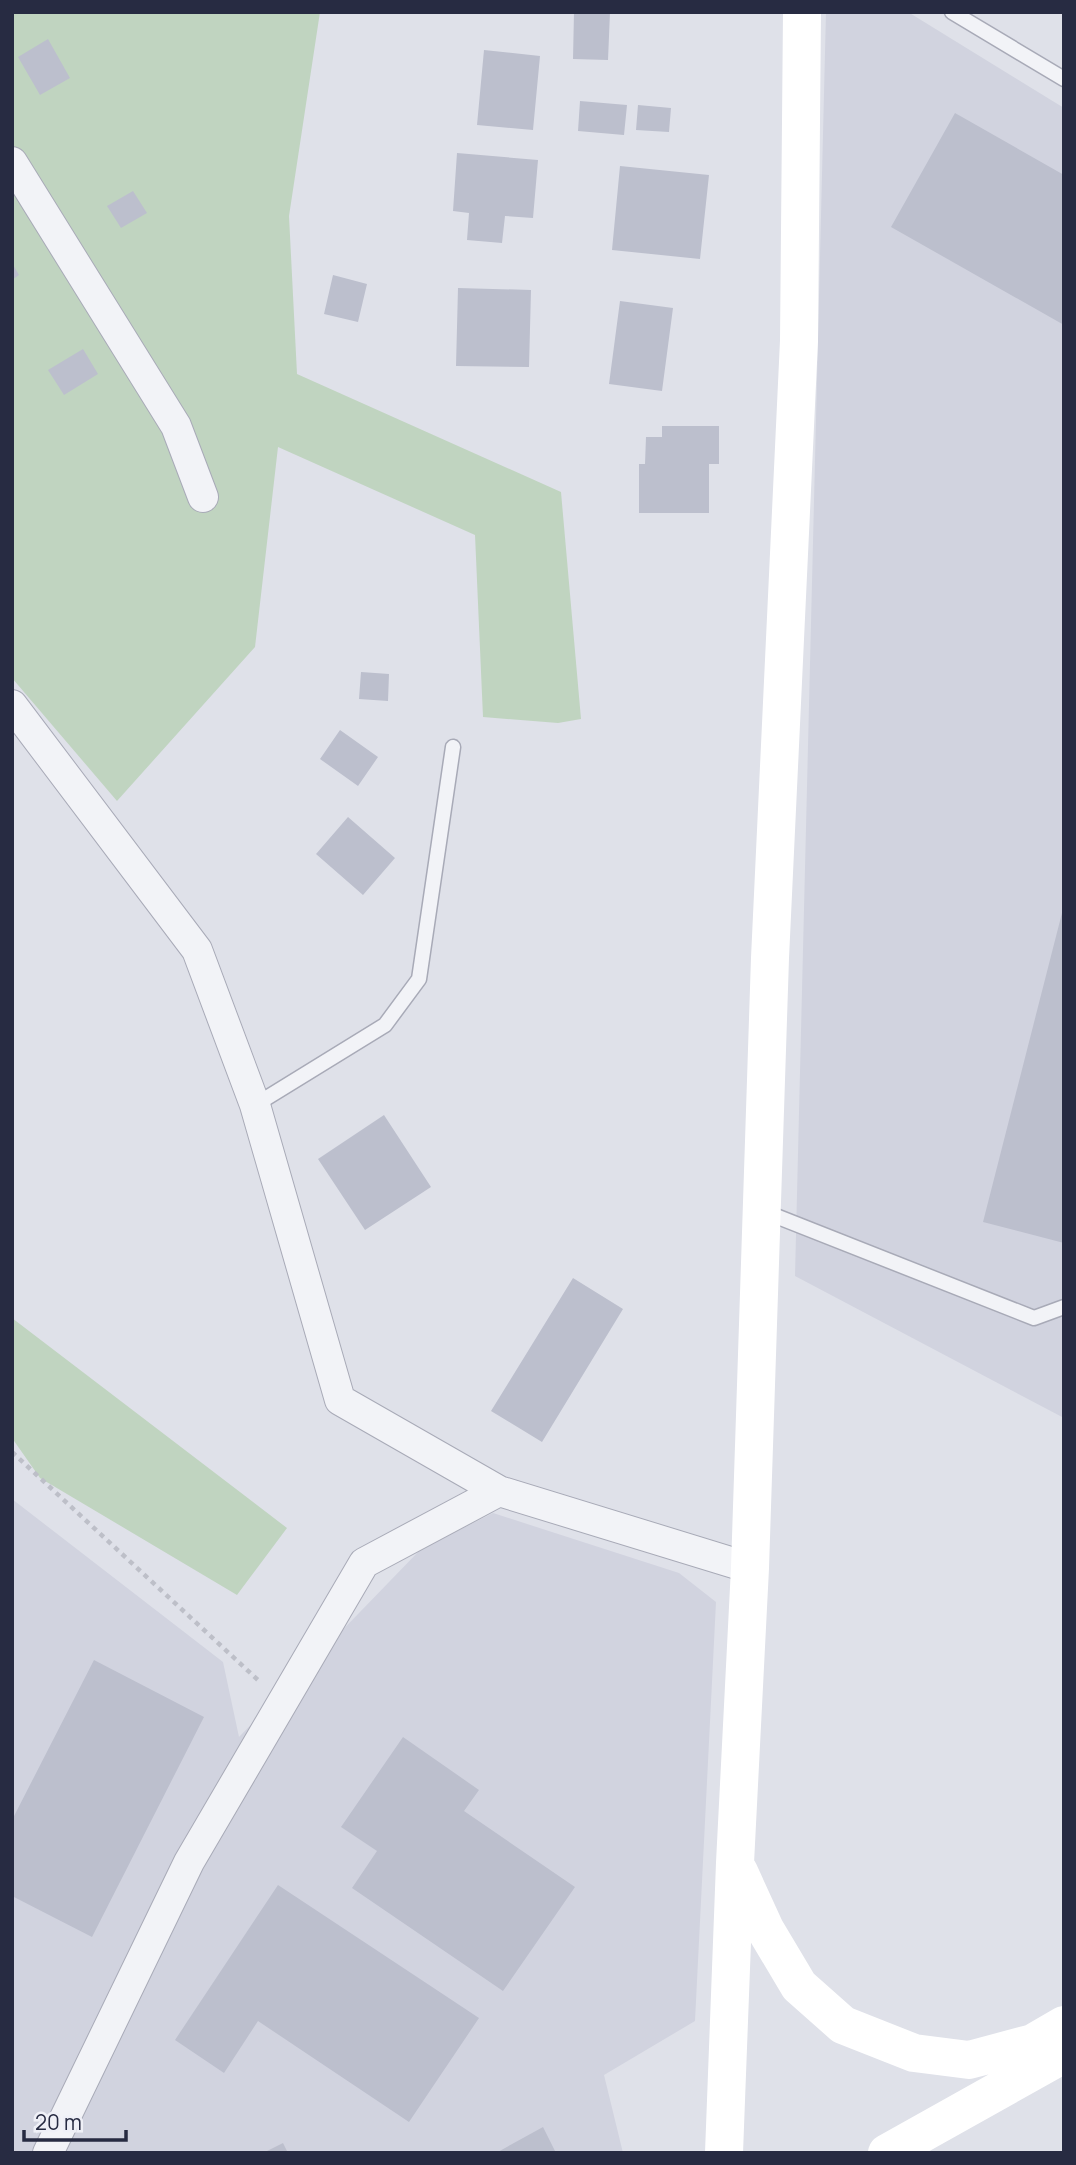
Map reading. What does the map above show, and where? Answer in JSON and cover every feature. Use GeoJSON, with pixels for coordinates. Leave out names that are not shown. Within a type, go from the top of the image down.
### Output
{"type":"FeatureCollection","features":[{"type":"Feature","properties":{"kind":"street"},"geometry":{"type":"LineString","coordinates":[[724,2153],[750,1569],[770,958],[799,341],[802,12]]}},
{"type":"Feature","properties":{"kind":"street"},"geometry":{"type":"LineString","coordinates":[[12,162],[176,426],[203,497]]}},
{"type":"Feature","properties":{"kind":"street"},"geometry":{"type":"LineString","coordinates":[[12,705],[197,950],[254,1105],[340,1400],[499,1491],[750,1569]]}},
{"type":"Feature","properties":{"kind":"street"},"geometry":{"type":"LineString","coordinates":[[48,2153],[189,1862],[364,1563],[499,1491]]}},
{"type":"Feature","properties":{"kind":"street"},"geometry":{"type":"LineString","coordinates":[[735,1863],[765,1930],[799,1986],[843,2025],[914,2053],[970,2060],[1033,2043],[1064,2025]]}},
{"type":"Feature","properties":{"kind":"street"},"geometry":{"type":"LineString","coordinates":[[887,2153],[1064,2054]]}},
{"type":"Feature","properties":{"kind":"lane"},"geometry":{"type":"LineString","coordinates":[[952,12],[1064,79]]}},
{"type":"Feature","properties":{"kind":"lane"},"geometry":{"type":"LineString","coordinates":[[254,1105],[385,1025],[419,979],[453,747]]}},
{"type":"Feature","properties":{"kind":"lane"},"geometry":{"type":"LineString","coordinates":[[762,1210],[1034,1318],[1064,1307]]}},
{"type":"Feature","properties":{"kind":"path"},"geometry":{"type":"LineString","coordinates":[[12,1452],[189,1619],[283,1703]]}},
{"type":"Feature","properties":{"kind":"shaded area"},"geometry":{"type":"Polygon","coordinates":[[[826,12],[908,12],[1064,108],[1064,1418],[795,1276],[826,12]]]}},
{"type":"Feature","properties":{"kind":"shaded area"},"geometry":{"type":"Polygon","coordinates":[[[12,1499],[223,1662],[239,1737],[420,1550],[493,1513],[679,1573],[716,1602],[695,2021],[604,2075],[623,2153],[12,2153],[12,1499]]]}},
{"type":"Feature","properties":{"kind":"green space"},"geometry":{"type":"Polygon","coordinates":[[[12,12],[320,12],[289,216],[297,374],[561,492],[581,719],[558,723],[483,717],[475,535],[278,447],[255,647],[117,801],[12,678],[12,12]]]}},
{"type":"Feature","properties":{"kind":"green space"},"geometry":{"type":"Polygon","coordinates":[[[12,1318],[287,1528],[237,1595],[40,1478],[12,1438],[12,1318]]]}},
{"type":"Feature","properties":{"kind":"building"},"geometry":{"type":"Polygon","coordinates":[[[574,12],[610,12],[608,60],[573,59],[574,12]]]}},
{"type":"Feature","properties":{"kind":"building"},"geometry":{"type":"Polygon","coordinates":[[[48,39],[70,78],[40,95],[18,57],[48,39]]]}},
{"type":"Feature","properties":{"kind":"building"},"geometry":{"type":"Polygon","coordinates":[[[484,50],[540,56],[533,130],[477,125],[484,50]]]}},
{"type":"Feature","properties":{"kind":"building"},"geometry":{"type":"Polygon","coordinates":[[[580,101],[627,105],[624,135],[578,131],[580,101]]]}},
{"type":"Feature","properties":{"kind":"building"},"geometry":{"type":"Polygon","coordinates":[[[638,105],[671,108],[669,132],[636,130],[638,105]]]}},
{"type":"Feature","properties":{"kind":"building"},"geometry":{"type":"Polygon","coordinates":[[[955,113],[1064,175],[1064,325],[891,227],[955,113]]]}},
{"type":"Feature","properties":{"kind":"building"},"geometry":{"type":"Polygon","coordinates":[[[457,153],[538,160],[533,218],[505,216],[502,243],[467,240],[469,213],[453,211],[457,153]]]}},
{"type":"Feature","properties":{"kind":"building"},"geometry":{"type":"Polygon","coordinates":[[[620,166],[709,175],[700,259],[612,250],[620,166]]]}},
{"type":"Feature","properties":{"kind":"building"},"geometry":{"type":"Polygon","coordinates":[[[133,191],[147,213],[121,228],[107,206],[133,191]]]}},
{"type":"Feature","properties":{"kind":"building"},"geometry":{"type":"Polygon","coordinates":[[[12,263],[19,275],[12,280],[12,263]]]}},
{"type":"Feature","properties":{"kind":"building"},"geometry":{"type":"Polygon","coordinates":[[[333,275],[367,284],[358,322],[324,314],[333,275]]]}},
{"type":"Feature","properties":{"kind":"building"},"geometry":{"type":"Polygon","coordinates":[[[458,288],[531,290],[529,367],[456,366],[458,288]]]}},
{"type":"Feature","properties":{"kind":"building"},"geometry":{"type":"Polygon","coordinates":[[[620,301],[673,308],[662,391],[609,384],[620,301]]]}},
{"type":"Feature","properties":{"kind":"building"},"geometry":{"type":"Polygon","coordinates":[[[83,349],[98,374],[64,395],[48,370],[83,349]]]}},
{"type":"Feature","properties":{"kind":"building"},"geometry":{"type":"Polygon","coordinates":[[[662,426],[719,426],[719,464],[709,464],[709,513],[639,513],[639,464],[645,464],[646,437],[662,437],[662,426]]]}},
{"type":"Feature","properties":{"kind":"building"},"geometry":{"type":"Polygon","coordinates":[[[361,672],[389,674],[388,701],[359,699],[361,672]]]}},
{"type":"Feature","properties":{"kind":"building"},"geometry":{"type":"Polygon","coordinates":[[[340,730],[378,757],[358,786],[320,759],[340,730]]]}},
{"type":"Feature","properties":{"kind":"building"},"geometry":{"type":"Polygon","coordinates":[[[348,817],[395,858],[363,895],[316,854],[348,817]]]}},
{"type":"Feature","properties":{"kind":"building"},"geometry":{"type":"Polygon","coordinates":[[[1064,909],[1064,1243],[983,1222],[1064,909]]]}},
{"type":"Feature","properties":{"kind":"building"},"geometry":{"type":"Polygon","coordinates":[[[384,1115],[431,1187],[365,1230],[318,1159],[384,1115]]]}},
{"type":"Feature","properties":{"kind":"building"},"geometry":{"type":"Polygon","coordinates":[[[573,1278],[623,1309],[542,1442],[491,1411],[573,1278]]]}},
{"type":"Feature","properties":{"kind":"building"},"geometry":{"type":"Polygon","coordinates":[[[94,1660],[204,1717],[92,1937],[12,1896],[12,1820],[94,1660]]]}},
{"type":"Feature","properties":{"kind":"building"},"geometry":{"type":"Polygon","coordinates":[[[403,1737],[479,1790],[464,1811],[575,1887],[503,1991],[352,1888],[377,1851],[341,1827],[403,1737]]]}},
{"type":"Feature","properties":{"kind":"building"},"geometry":{"type":"Polygon","coordinates":[[[278,1885],[479,2018],[409,2122],[258,2021],[224,2073],[175,2040],[278,1885]]]}},
{"type":"Feature","properties":{"kind":"building"},"geometry":{"type":"Polygon","coordinates":[[[543,2127],[556,2153],[496,2153],[543,2127]]]}},
{"type":"Feature","properties":{"kind":"building"},"geometry":{"type":"Polygon","coordinates":[[[283,2143],[288,2153],[263,2153],[283,2143]]]}}]}
